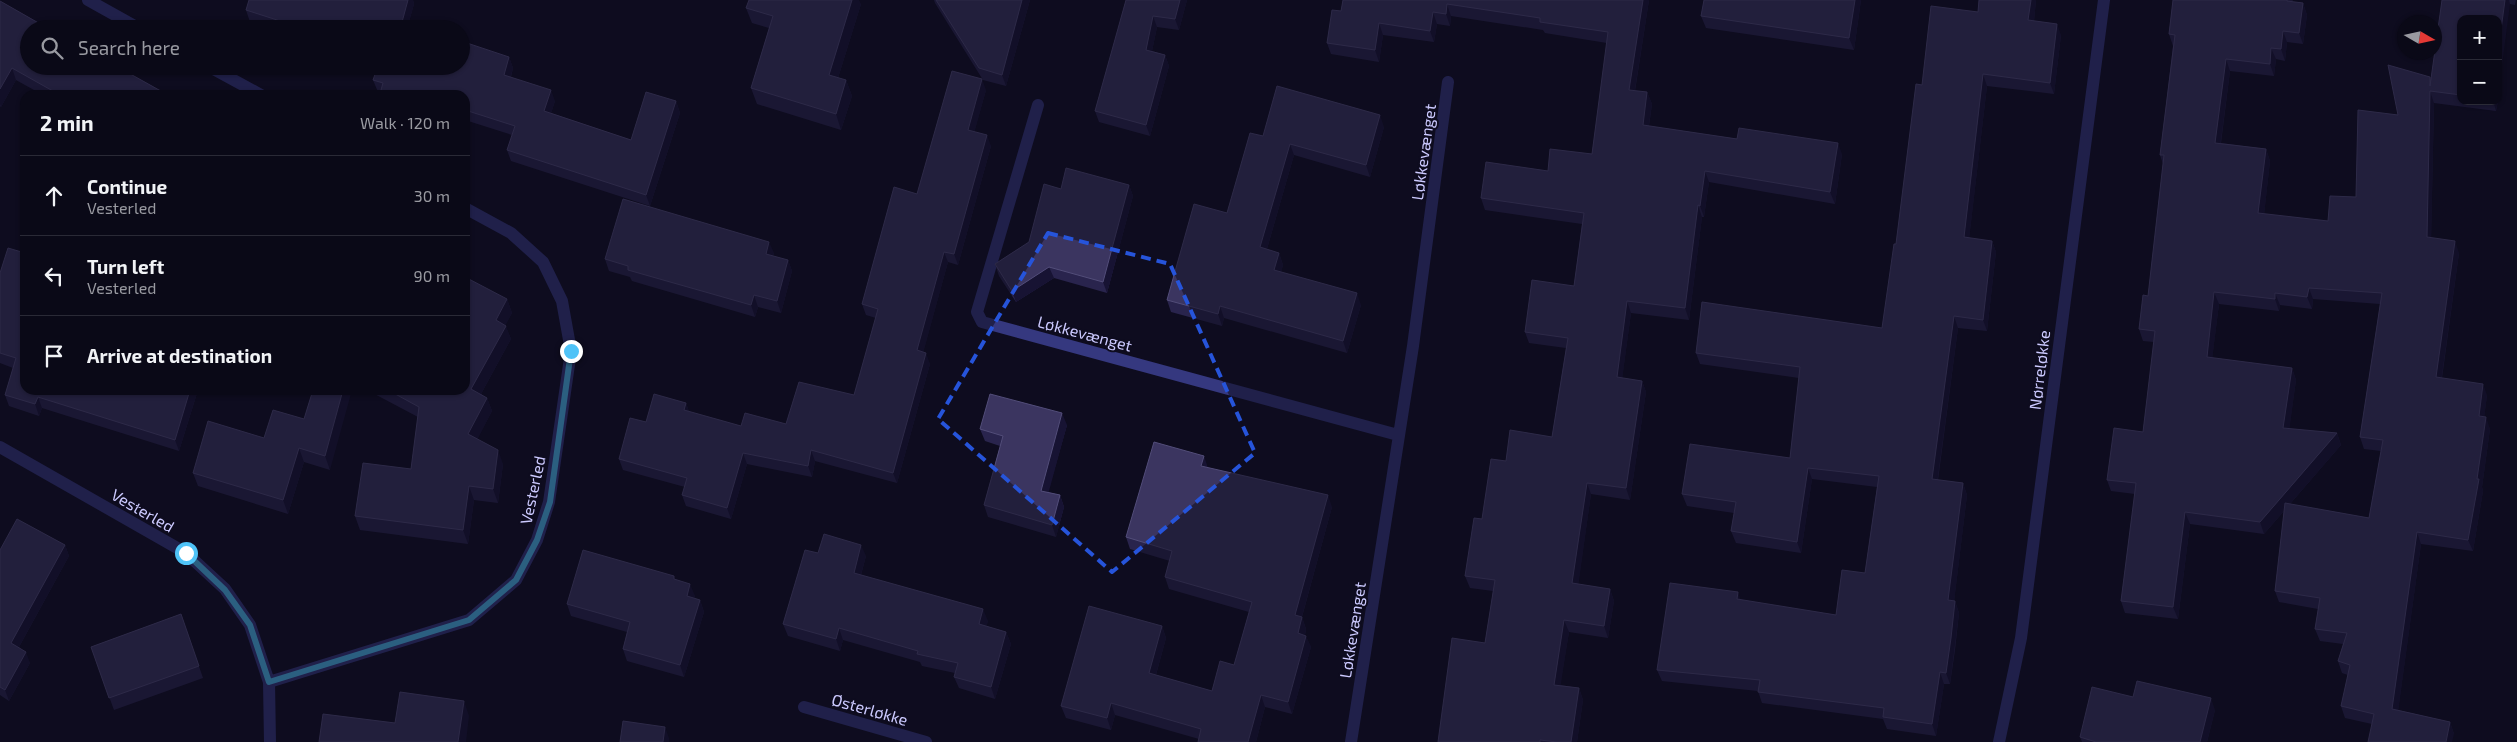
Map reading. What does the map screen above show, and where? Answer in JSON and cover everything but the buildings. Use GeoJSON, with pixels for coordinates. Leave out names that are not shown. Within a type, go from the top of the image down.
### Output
{"type":"FeatureCollection","features":[{"type":"Feature","properties":{"kind":"street"},"geometry":{"type":"LineString","coordinates":[[88,0],[124,20]]}},
{"type":"Feature","properties":{"kind":"street","name":"Nørreløkke"},"geometry":{"type":"LineString","coordinates":[[1999,742],[2021,638],[2104,0]]}},
{"type":"Feature","properties":{"kind":"street"},"geometry":{"type":"LineString","coordinates":[[224,75],[252,90]]}},
{"type":"Feature","properties":{"kind":"street","name":"Løkkevænget"},"geometry":{"type":"LineString","coordinates":[[1351,742],[1413,346],[1448,82]]}},
{"type":"Feature","properties":{"kind":"street","name":"Løkkevænget"},"geometry":{"type":"LineString","coordinates":[[1038,105],[977,312],[982,322],[1398,435]]}},
{"type":"Feature","properties":{"kind":"street","name":"Vesterled"},"geometry":{"type":"LineString","coordinates":[[269,682],[469,620],[516,580],[537,540],[550,502],[571,351],[562,300],[543,262],[511,233],[470,211]]}},
{"type":"Feature","properties":{"kind":"street","name":"Vesterled"},"geometry":{"type":"LineString","coordinates":[[0,447],[186,553],[225,590],[250,625],[269,682],[270,742]]}},
{"type":"Feature","properties":{"kind":"street","name":"Østerløkke"},"geometry":{"type":"LineString","coordinates":[[804,707],[926,742]]}},
{"type":"Feature","properties":{"kind":"highlighted area"},"geometry":{"type":"Polygon","coordinates":[[[1048,233],[1170,264],[1255,453],[1112,572],[938,419],[1048,233]]]}},
{"type":"Feature","properties":{"kind":"route"},"geometry":{"type":"LineString","coordinates":[[186,553],[225,590],[250,625],[269,682],[469,620],[516,580],[537,540],[550,502],[571,351]]}}]}
